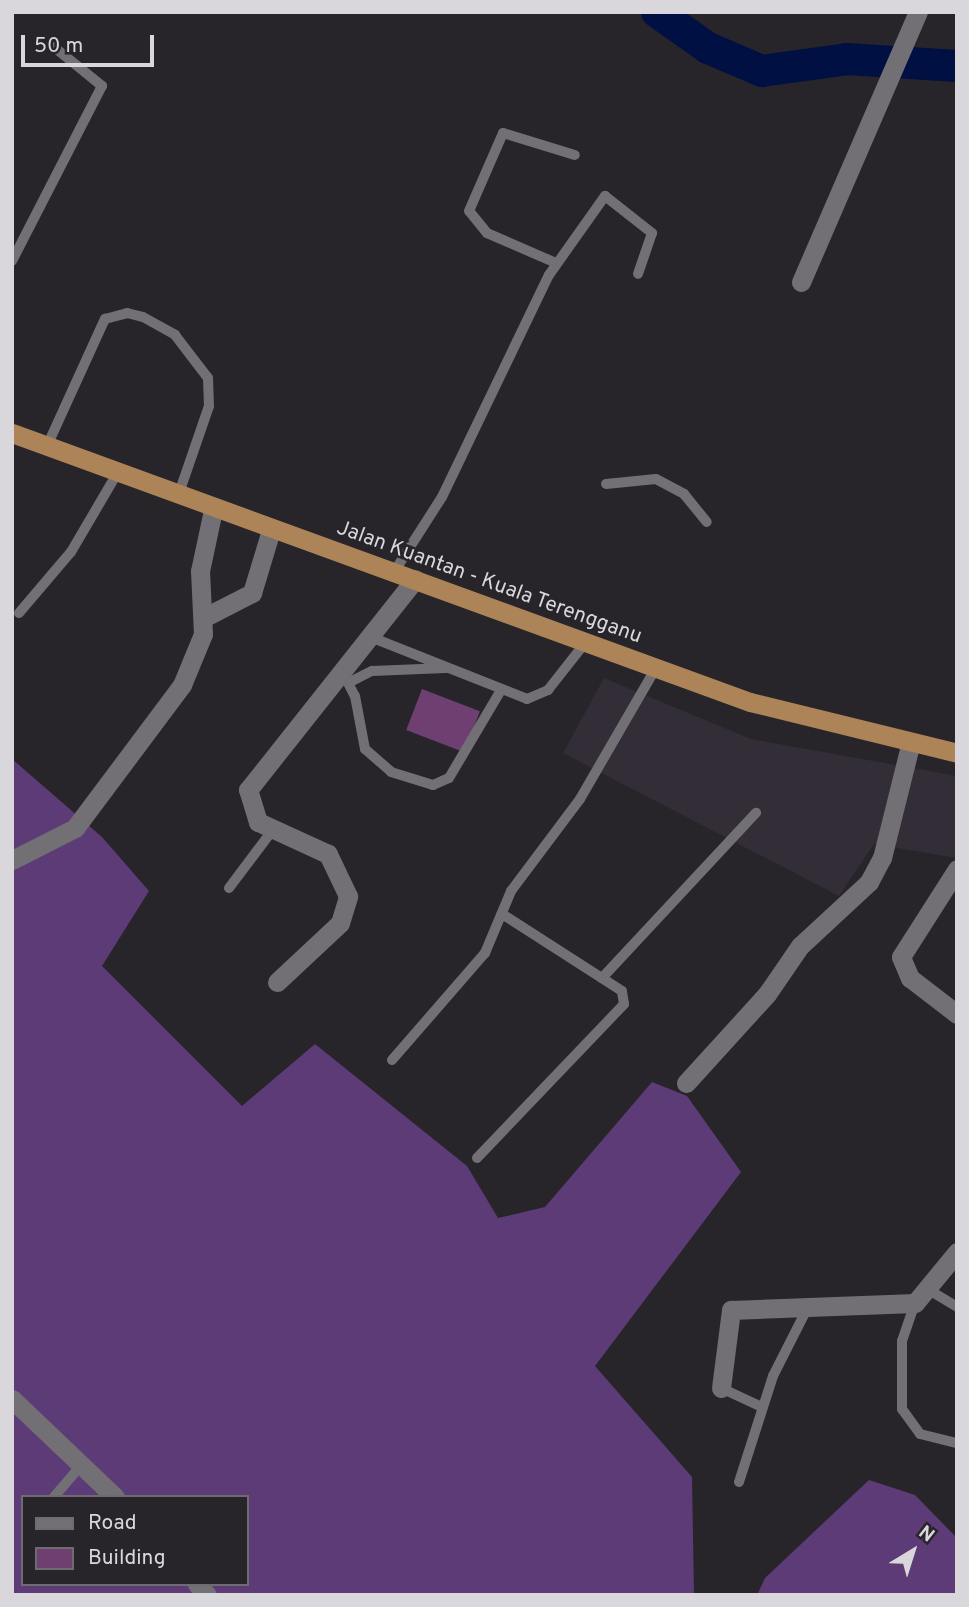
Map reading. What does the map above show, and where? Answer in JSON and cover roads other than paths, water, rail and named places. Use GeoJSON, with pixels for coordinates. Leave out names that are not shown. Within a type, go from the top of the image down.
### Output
{"type":"FeatureCollection","features":[{"type":"Feature","properties":{"kind":"highway","name":"Jalan Kuantan - Kuala Terengganu"},"geometry":{"type":"LineString","coordinates":[[12,433],[213,510],[415,579],[750,702],[910,746],[957,753]]}},
{"type":"Feature","properties":{"kind":"street"},"geometry":{"type":"LineString","coordinates":[[801,282],[918,12]]}},
{"type":"Feature","properties":{"kind":"street"},"geometry":{"type":"LineString","coordinates":[[12,860],[63,838],[95,804],[182,685],[205,617],[200,571],[213,510]]}},
{"type":"Feature","properties":{"kind":"street"},"geometry":{"type":"LineString","coordinates":[[205,617],[252,593],[271,530]]}},
{"type":"Feature","properties":{"kind":"street"},"geometry":{"type":"LineString","coordinates":[[277,982],[340,923],[348,896],[328,854],[272,831],[253,813],[248,789],[346,676],[368,636],[415,579]]}},
{"type":"Feature","properties":{"kind":"street"},"geometry":{"type":"LineString","coordinates":[[687,1083],[768,994],[800,946],[869,882],[882,858],[910,746]]}},
{"type":"Feature","properties":{"kind":"street"},"geometry":{"type":"LineString","coordinates":[[957,869],[901,957],[910,978],[957,1014]]}},
{"type":"Feature","properties":{"kind":"street"},"geometry":{"type":"LineString","coordinates":[[721,1388],[731,1310],[808,1307],[922,1297],[957,1252]]}},
{"type":"Feature","properties":{"kind":"street"},"geometry":{"type":"LineString","coordinates":[[12,1399],[83,1462],[113,1495]]}},
{"type":"Feature","properties":{"kind":"lane"},"geometry":{"type":"LineString","coordinates":[[12,261],[102,86],[54,47]]}},
{"type":"Feature","properties":{"kind":"lane"},"geometry":{"type":"LineString","coordinates":[[556,263],[486,233],[470,211],[503,133],[511,130],[575,155]]}},
{"type":"Feature","properties":{"kind":"lane"},"geometry":{"type":"LineString","coordinates":[[394,572],[442,497],[556,263],[605,196],[652,233],[638,275]]}},
{"type":"Feature","properties":{"kind":"lane"},"geometry":{"type":"LineString","coordinates":[[47,446],[106,319],[127,313],[144,317],[175,335],[208,378],[209,407],[178,496]]}},
{"type":"Feature","properties":{"kind":"lane"},"geometry":{"type":"LineString","coordinates":[[19,612],[71,552],[118,472]]}},
{"type":"Feature","properties":{"kind":"lane"},"geometry":{"type":"LineString","coordinates":[[606,484],[656,479],[676,487],[708,522]]}},
{"type":"Feature","properties":{"kind":"lane"},"geometry":{"type":"LineString","coordinates":[[368,636],[527,699],[539,696],[585,643]]}},
{"type":"Feature","properties":{"kind":"lane"},"geometry":{"type":"LineString","coordinates":[[446,668],[372,671],[346,676],[358,731],[373,760],[441,785],[501,690]]}},
{"type":"Feature","properties":{"kind":"lane"},"geometry":{"type":"LineString","coordinates":[[392,1060],[485,954],[511,891],[635,713],[656,668]]}},
{"type":"Feature","properties":{"kind":"lane"},"geometry":{"type":"LineString","coordinates":[[602,978],[756,813]]}},
{"type":"Feature","properties":{"kind":"lane"},"geometry":{"type":"LineString","coordinates":[[229,888],[272,831]]}},
{"type":"Feature","properties":{"kind":"lane"},"geometry":{"type":"LineString","coordinates":[[477,1157],[624,1004],[622,990],[502,914]]}},
{"type":"Feature","properties":{"kind":"lane"},"geometry":{"type":"LineString","coordinates":[[957,1307],[922,1297],[902,1341],[902,1409],[919,1434],[957,1443]]}},
{"type":"Feature","properties":{"kind":"lane"},"geometry":{"type":"LineString","coordinates":[[739,1482],[762,1407],[808,1307]]}},
{"type":"Feature","properties":{"kind":"lane"},"geometry":{"type":"LineString","coordinates":[[721,1388],[762,1407]]}},
{"type":"Feature","properties":{"kind":"lane"},"geometry":{"type":"LineString","coordinates":[[56,1495],[83,1462]]}},
{"type":"Feature","properties":{"kind":"waterway"},"geometry":{"type":"LineString","coordinates":[[657,12],[708,48],[762,71],[847,59],[957,66]]}}]}
